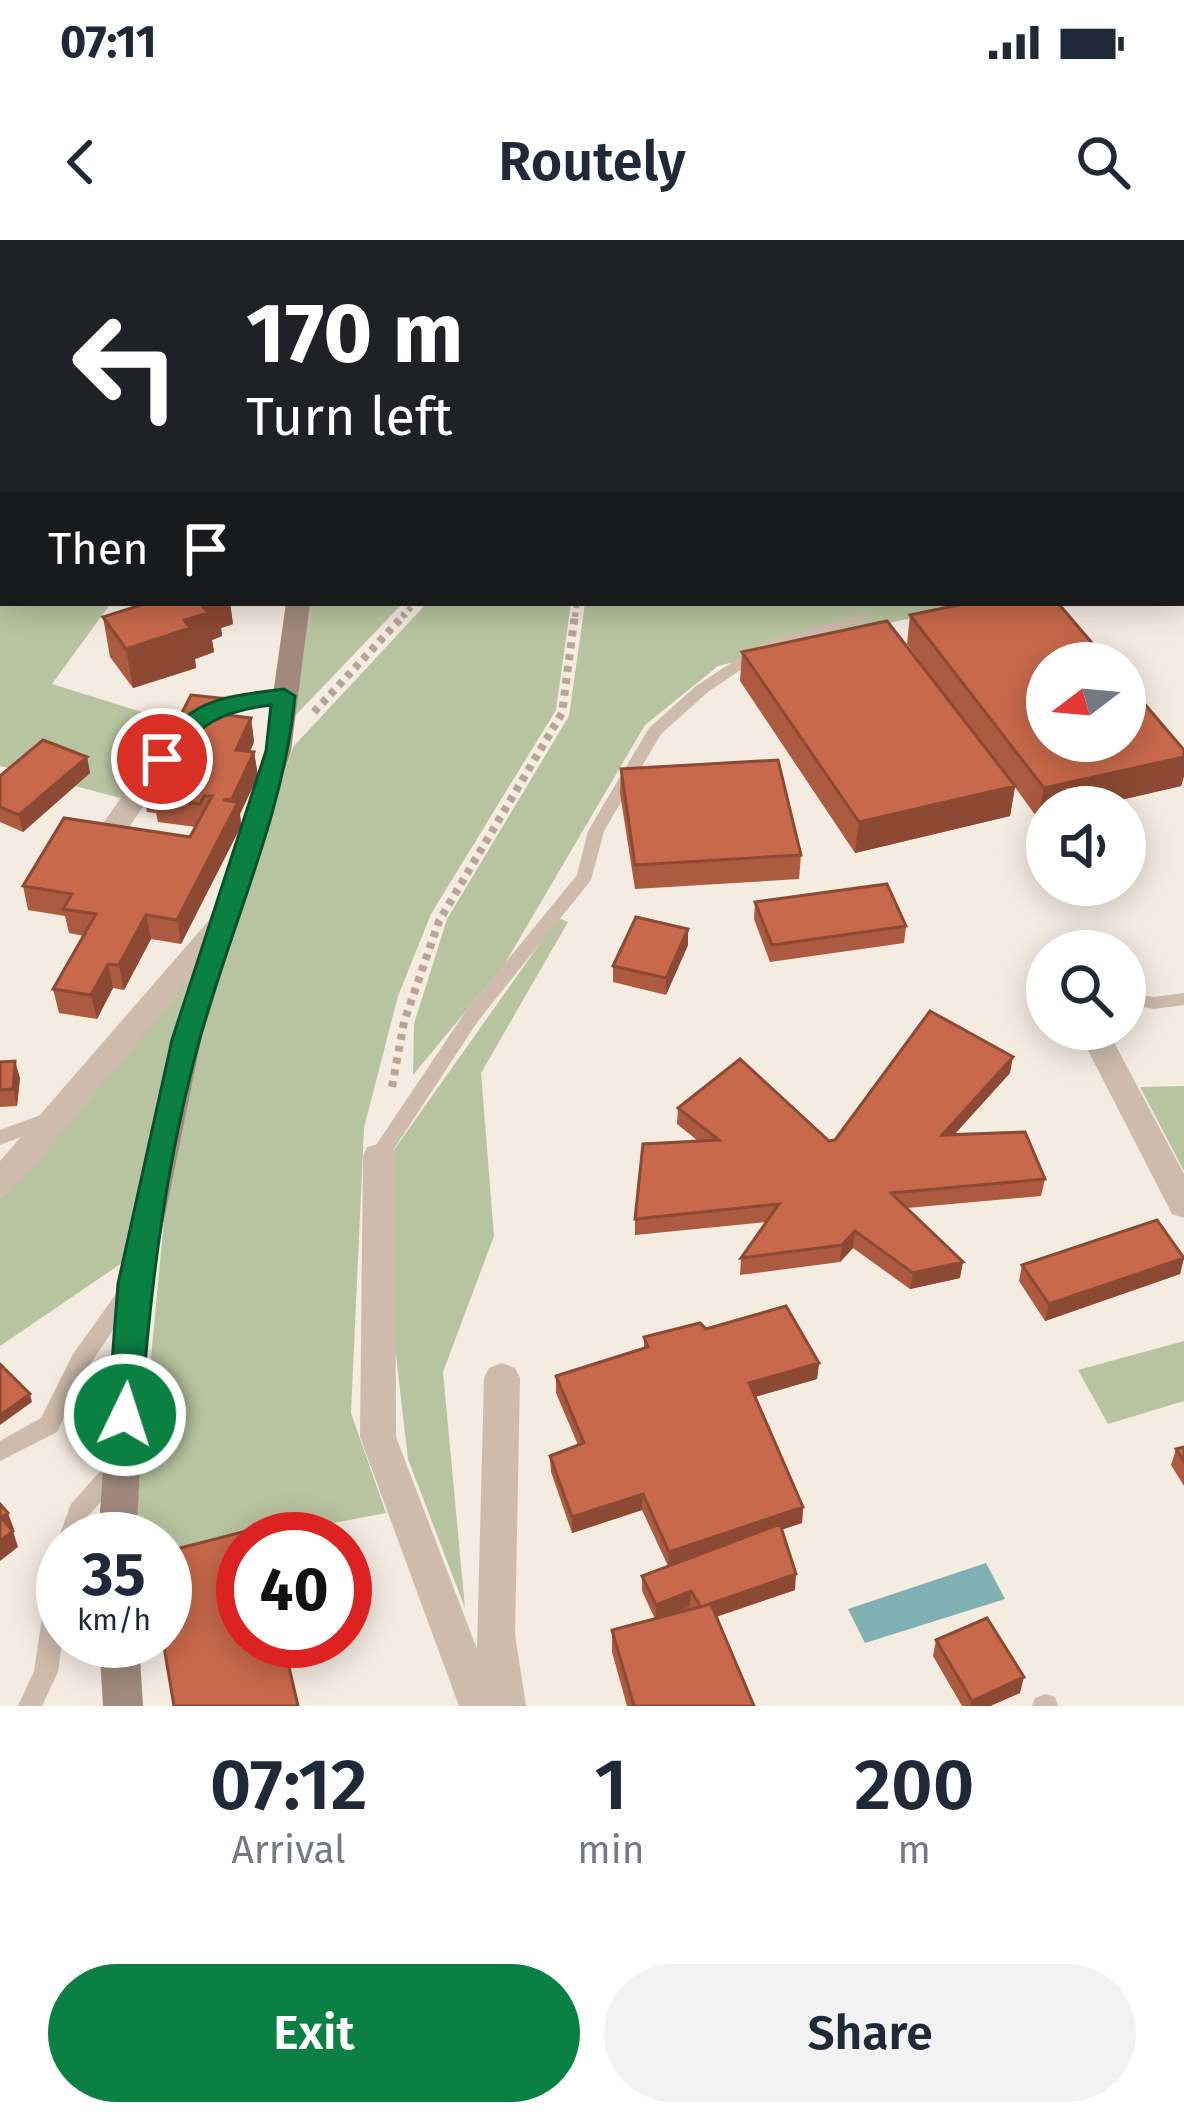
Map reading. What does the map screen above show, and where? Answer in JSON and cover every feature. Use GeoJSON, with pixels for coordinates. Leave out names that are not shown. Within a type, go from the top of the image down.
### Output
{"type":"FeatureCollection","features":[{"type":"Feature","properties":{"kind":"street"},"geometry":{"type":"LineString","coordinates":[[119,1512],[134,1284],[186,1040],[278,751],[298,606]]}},
{"type":"Feature","properties":{"kind":"street"},"geometry":{"type":"LineString","coordinates":[[93,858],[184,727],[218,704],[284,696]]}},
{"type":"Feature","properties":{"kind":"street"},"geometry":{"type":"LineString","coordinates":[[0,1183],[220,926]]}},
{"type":"Feature","properties":{"kind":"street"},"geometry":{"type":"LineString","coordinates":[[1103,1050],[1184,1205]]}},
{"type":"Feature","properties":{"kind":"street"},"geometry":{"type":"LineString","coordinates":[[379,1156],[378,1437],[479,1706]]}},
{"type":"Feature","properties":{"kind":"street"},"geometry":{"type":"LineString","coordinates":[[502,1378],[495,1635],[506,1706]]}},
{"type":"Feature","properties":{"kind":"street"},"geometry":{"type":"LineString","coordinates":[[121,1668],[123,1706]]}},
{"type":"Feature","properties":{"kind":"lane"},"geometry":{"type":"LineString","coordinates":[[379,1156],[472,1016],[585,875],[596,831],[655,731],[702,689],[768,645],[862,618]]}},
{"type":"Feature","properties":{"kind":"lane"},"geometry":{"type":"LineString","coordinates":[[1146,1002],[1184,999]]}},
{"type":"Feature","properties":{"kind":"lane"},"geometry":{"type":"LineString","coordinates":[[0,1138],[54,1117]]}},
{"type":"Feature","properties":{"kind":"lane"},"geometry":{"type":"LineString","coordinates":[[0,1452],[49,1425],[81,1360],[134,1284]]}},
{"type":"Feature","properties":{"kind":"lane"},"geometry":{"type":"LineString","coordinates":[[79,1512],[122,1463]]}},
{"type":"Feature","properties":{"kind":"lane"},"geometry":{"type":"LineString","coordinates":[[30,1706],[47,1668]]}},
{"type":"Feature","properties":{"kind":"path"},"geometry":{"type":"LineString","coordinates":[[325,700],[412,606]]}},
{"type":"Feature","properties":{"kind":"path"},"geometry":{"type":"LineString","coordinates":[[391,1089],[404,1022],[439,921],[562,713],[578,606]]}},
{"type":"Feature","properties":{"kind":"green space"},"geometry":{"type":"Polygon","coordinates":[[[0,606],[109,606],[52,684],[177,723],[124,799],[0,766],[0,606]]]}},
{"type":"Feature","properties":{"kind":"green space"},"geometry":{"type":"Polygon","coordinates":[[[309,606],[400,606],[291,720],[309,606]]]}},
{"type":"Feature","properties":{"kind":"green space"},"geometry":{"type":"Polygon","coordinates":[[[424,606],[571,606],[556,710],[431,914],[398,996],[364,1128],[351,1413],[386,1513],[216,1512],[216,1545],[192,1550],[192,1512],[137,1512],[167,1188],[200,1031],[293,747],[424,606]]]}},
{"type":"Feature","properties":{"kind":"green space"},"geometry":{"type":"Polygon","coordinates":[[[585,606],[996,606],[902,620],[718,666],[645,725],[504,965],[413,1075],[414,1024],[447,919],[569,716],[585,606]]]}},
{"type":"Feature","properties":{"kind":"green space"},"geometry":{"type":"Polygon","coordinates":[[[558,918],[568,922],[481,1073],[494,1236],[443,1372],[465,1608],[408,1459],[393,1329],[391,1154],[558,918]]]}},
{"type":"Feature","properties":{"kind":"green space"},"geometry":{"type":"Polygon","coordinates":[[[193,967],[122,1263],[0,1346],[0,1197],[193,967]]]}},
{"type":"Feature","properties":{"kind":"green space"},"geometry":{"type":"Polygon","coordinates":[[[1184,1086],[1184,1171],[1140,1087],[1184,1086]]]}},
{"type":"Feature","properties":{"kind":"green space"},"geometry":{"type":"Polygon","coordinates":[[[1184,1341],[1184,1401],[1108,1424],[1078,1370],[1184,1341]]]}},
{"type":"Feature","properties":{"kind":"water"},"geometry":{"type":"Polygon","coordinates":[[[986,1563],[1005,1599],[865,1643],[848,1609],[986,1563]]]}},
{"type":"Feature","properties":{"kind":"building"},"geometry":{"type":"Polygon","coordinates":[[[138,606],[202,606],[208,613],[184,620],[190,628],[126,649],[103,617],[138,606]]]}},
{"type":"Feature","properties":{"kind":"building"},"geometry":{"type":"Polygon","coordinates":[[[954,606],[1061,606],[1091,642],[1026,642],[1026,762],[1146,762],[1146,706],[1184,750],[1184,757],[1042,786],[910,615],[954,606]]]}},
{"type":"Feature","properties":{"kind":"building"},"geometry":{"type":"Polygon","coordinates":[[[887,621],[1015,786],[859,822],[742,652],[887,621]]]}},
{"type":"Feature","properties":{"kind":"building"},"geometry":{"type":"Polygon","coordinates":[[[191,695],[228,699],[220,714],[251,718],[236,750],[254,752],[232,799],[223,800],[238,802],[177,920],[146,915],[119,965],[108,964],[91,995],[53,989],[96,914],[63,909],[72,894],[23,886],[64,818],[190,837],[212,796],[204,796],[200,804],[154,798],[158,790],[143,788],[191,695]]]}},
{"type":"Feature","properties":{"kind":"building"},"geometry":{"type":"Polygon","coordinates":[[[43,740],[87,757],[19,815],[0,807],[0,776],[43,740]]]}},
{"type":"Feature","properties":{"kind":"building"},"geometry":{"type":"Polygon","coordinates":[[[778,760],[801,855],[635,865],[621,769],[778,760]]]}},
{"type":"Feature","properties":{"kind":"building"},"geometry":{"type":"Polygon","coordinates":[[[887,884],[906,926],[772,945],[755,902],[887,884]]]}},
{"type":"Feature","properties":{"kind":"building"},"geometry":{"type":"Polygon","coordinates":[[[636,917],[688,929],[666,978],[613,966],[636,917]]]}},
{"type":"Feature","properties":{"kind":"building"},"geometry":{"type":"Polygon","coordinates":[[[930,1011],[1013,1057],[942,1135],[1025,1132],[1045,1179],[891,1193],[963,1262],[913,1273],[855,1231],[842,1245],[741,1258],[779,1204],[635,1219],[643,1144],[719,1140],[678,1108],[740,1059],[829,1141],[835,1140],[930,1011]]]}},
{"type":"Feature","properties":{"kind":"building"},"geometry":{"type":"Polygon","coordinates":[[[15,1061],[13,1089],[0,1090],[0,1062],[15,1061]]]}},
{"type":"Feature","properties":{"kind":"building"},"geometry":{"type":"Polygon","coordinates":[[[1157,1220],[1184,1258],[1049,1304],[1022,1265],[1157,1220]]]}},
{"type":"Feature","properties":{"kind":"building"},"geometry":{"type":"Polygon","coordinates":[[[786,1306],[819,1363],[749,1383],[803,1507],[669,1552],[643,1494],[572,1517],[550,1456],[584,1443],[556,1376],[648,1347],[644,1337],[700,1323],[706,1329],[786,1306]]]}},
{"type":"Feature","properties":{"kind":"building"},"geometry":{"type":"Polygon","coordinates":[[[0,1364],[30,1394],[0,1415],[0,1364]]]}},
{"type":"Feature","properties":{"kind":"building"},"geometry":{"type":"Polygon","coordinates":[[[0,1504],[8,1513],[1,1518],[13,1531],[0,1541],[0,1504]]]}},
{"type":"Feature","properties":{"kind":"building"},"geometry":{"type":"Polygon","coordinates":[[[780,1524],[796,1574],[701,1607],[691,1591],[656,1605],[642,1576],[780,1524]]]}},
{"type":"Feature","properties":{"kind":"building"},"geometry":{"type":"Polygon","coordinates":[[[216,1539],[216,1668],[289,1668],[298,1706],[174,1706],[168,1668],[192,1668],[192,1545],[216,1539]]]}},
{"type":"Feature","properties":{"kind":"building"},"geometry":{"type":"Polygon","coordinates":[[[711,1604],[754,1706],[634,1706],[612,1630],[711,1604]]]}},
{"type":"Feature","properties":{"kind":"building"},"geometry":{"type":"Polygon","coordinates":[[[987,1618],[1024,1677],[972,1701],[936,1640],[987,1618]]]}},
{"type":"Feature","properties":{"kind":"route"},"geometry":{"type":"LineString","coordinates":[[125,1415],[134,1284],[158,1162],[186,1040],[278,751],[284,696],[218,704],[184,727],[162,759]]}}]}
